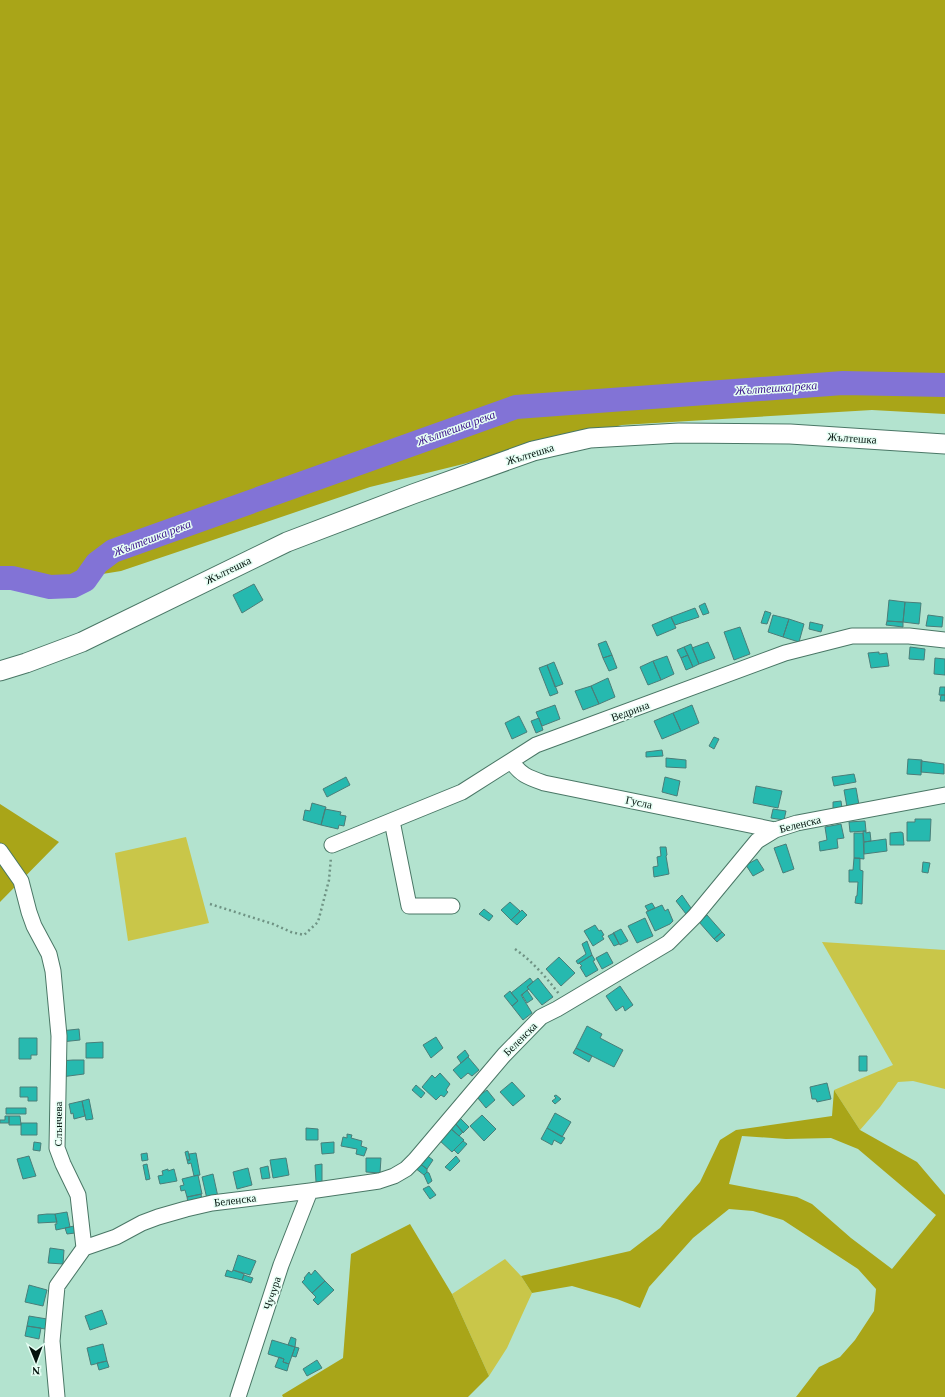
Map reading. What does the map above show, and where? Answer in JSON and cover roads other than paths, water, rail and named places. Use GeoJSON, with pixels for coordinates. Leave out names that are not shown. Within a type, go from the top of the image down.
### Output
{"type":"FeatureCollection","features":[{"type":"Feature","properties":{"kind":"main road","name":"Жълтешка"},"geometry":{"type":"LineString","coordinates":[[0,671],[82,642],[287,542],[413,494],[533,451],[590,438],[679,433],[790,434],[945,444]]}},
{"type":"Feature","properties":{"kind":"street","name":"Ведрина"},"geometry":{"type":"LineString","coordinates":[[332,845],[462,792],[536,745],[785,653],[852,636],[909,636],[945,640]]}},
{"type":"Feature","properties":{"kind":"street","name":"Гусла"},"geometry":{"type":"LineString","coordinates":[[511,761],[518,771],[526,777],[544,783],[775,830]]}},
{"type":"Feature","properties":{"kind":"street","name":"Беленска"},"geometry":{"type":"LineString","coordinates":[[84,1248],[116,1237],[142,1223],[186,1209],[235,1199],[310,1191],[379,1181],[394,1176],[406,1169],[415,1160],[504,1055],[541,1017],[567,1004],[668,943],[695,916],[757,841],[775,830],[797,823],[945,795]]}},
{"type":"Feature","properties":{"kind":"street"},"geometry":{"type":"LineString","coordinates":[[392,821],[409,906],[452,906]]}},
{"type":"Feature","properties":{"kind":"street","name":"Слънчева"},"geometry":{"type":"LineString","coordinates":[[0,852],[21,881],[34,926],[50,954],[59,1036],[57,1148],[78,1196],[84,1248]]}},
{"type":"Feature","properties":{"kind":"street","name":"Чучура"},"geometry":{"type":"LineString","coordinates":[[238,1397],[281,1265],[310,1191]]}},
{"type":"Feature","properties":{"kind":"street"},"geometry":{"type":"LineString","coordinates":[[57,1397],[52,1341],[57,1286],[84,1248]]}},
{"type":"Feature","properties":{"kind":"waterway","name":"Жълтешка река"},"geometry":{"type":"LineString","coordinates":[[0,578],[12,578],[50,587],[73,586],[85,580],[97,563],[113,551],[516,407],[843,383],[945,385]]}}]}
